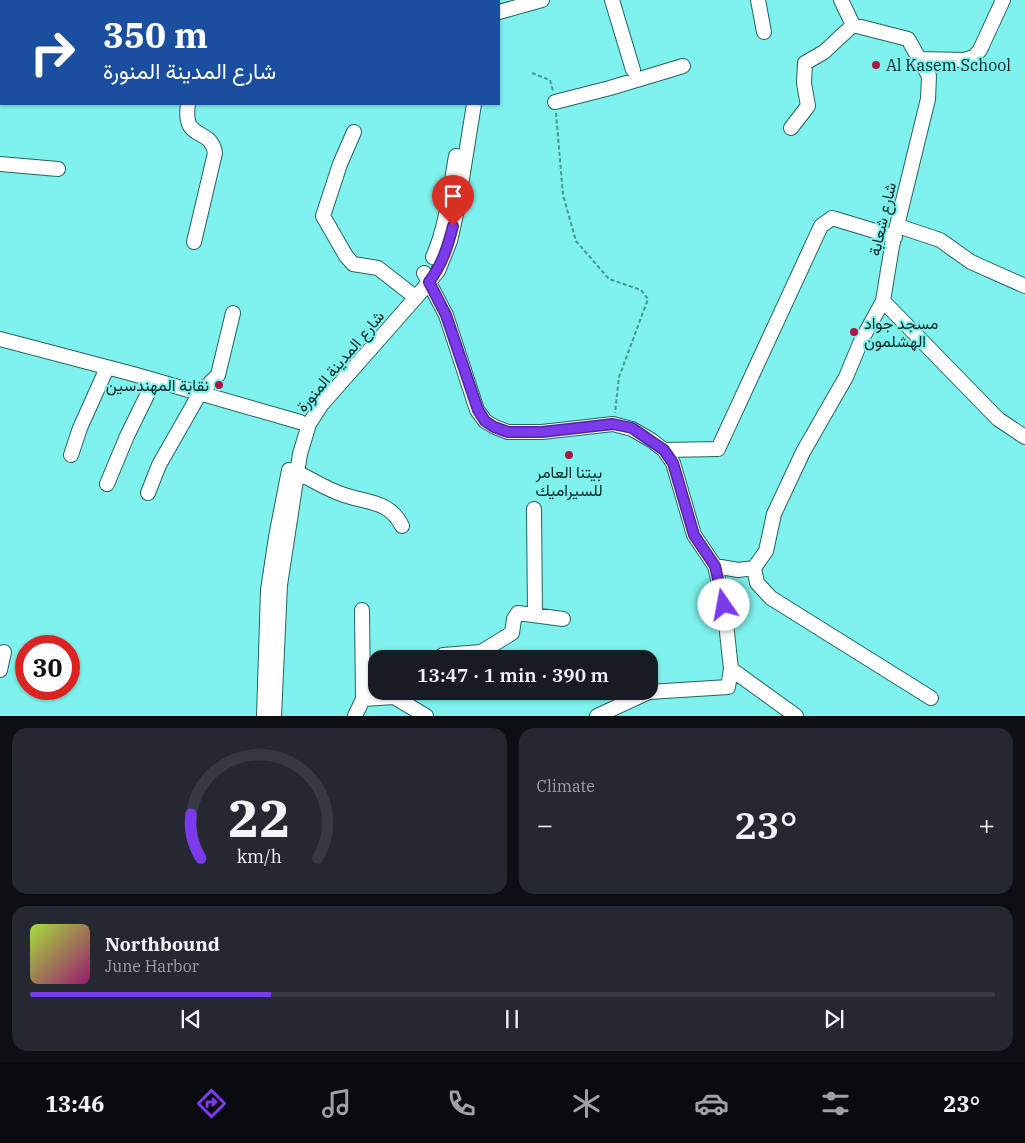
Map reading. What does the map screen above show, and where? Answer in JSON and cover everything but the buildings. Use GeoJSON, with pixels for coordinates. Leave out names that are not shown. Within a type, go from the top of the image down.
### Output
{"type":"FeatureCollection","features":[{"type":"Feature","properties":{"kind":"street"},"geometry":{"type":"LineString","coordinates":[[500,12],[542,0]]}},
{"type":"Feature","properties":{"kind":"street"},"geometry":{"type":"LineString","coordinates":[[612,0],[633,70]]}},
{"type":"Feature","properties":{"kind":"street"},"geometry":{"type":"LineString","coordinates":[[758,0],[764,32]]}},
{"type":"Feature","properties":{"kind":"street"},"geometry":{"type":"LineString","coordinates":[[791,128],[808,106],[804,83],[805,63],[824,52],[853,25],[841,0]]}},
{"type":"Feature","properties":{"kind":"street"},"geometry":{"type":"LineString","coordinates":[[920,59],[964,60],[974,57],[980,50],[1003,0]]}},
{"type":"Feature","properties":{"kind":"street","name":"شارع شعابة"},"geometry":{"type":"LineString","coordinates":[[754,568],[766,551],[774,514],[799,461],[846,377],[861,341],[883,301],[897,231],[928,99],[929,76],[908,39],[853,25]]}},
{"type":"Feature","properties":{"kind":"street"},"geometry":{"type":"LineString","coordinates":[[555,102],[683,66]]}},
{"type":"Feature","properties":{"kind":"street"},"geometry":{"type":"LineString","coordinates":[[188,105],[186,116],[189,126],[210,140],[215,153],[194,242]]}},
{"type":"Feature","properties":{"kind":"street","name":"شارع المدينة المنورة"},"geometry":{"type":"LineString","coordinates":[[274,716],[280,586],[300,454],[309,424],[322,404],[426,277],[447,213],[465,105]]}},
{"type":"Feature","properties":{"kind":"street","name":"شارع المدينة المنورة"},"geometry":{"type":"LineString","coordinates":[[264,716],[268,590],[276,538],[300,422],[410,293],[426,277],[438,271],[450,241],[457,210],[474,105]]}},
{"type":"Feature","properties":{"kind":"street"},"geometry":{"type":"LineString","coordinates":[[354,132],[340,164],[323,216],[346,256],[353,264],[378,268],[410,293]]}},
{"type":"Feature","properties":{"kind":"street"},"geometry":{"type":"LineString","coordinates":[[0,164],[58,169]]}},
{"type":"Feature","properties":{"kind":"street"},"geometry":{"type":"LineString","coordinates":[[664,450],[718,449],[821,226],[832,218],[940,240],[971,262],[1025,286]]}},
{"type":"Feature","properties":{"kind":"street"},"geometry":{"type":"LineString","coordinates":[[426,277],[446,315],[478,410],[485,421],[494,427],[508,432],[542,432],[613,424],[632,428],[664,450],[673,463],[694,535],[715,566],[724,605],[731,669],[728,687],[648,692],[597,716]]}},
{"type":"Feature","properties":{"kind":"street"},"geometry":{"type":"LineString","coordinates":[[883,301],[998,419],[1025,437]]}},
{"type":"Feature","properties":{"kind":"street"},"geometry":{"type":"LineString","coordinates":[[148,492],[160,465],[200,393],[218,375],[233,313]]}},
{"type":"Feature","properties":{"kind":"street"},"geometry":{"type":"LineString","coordinates":[[0,339],[300,422]]}},
{"type":"Feature","properties":{"kind":"street"},"geometry":{"type":"LineString","coordinates":[[71,454],[106,368]]}},
{"type":"Feature","properties":{"kind":"street"},"geometry":{"type":"LineString","coordinates":[[108,484],[127,436],[154,381]]}},
{"type":"Feature","properties":{"kind":"street"},"geometry":{"type":"LineString","coordinates":[[298,473],[342,495],[384,505],[398,517],[402,526]]}},
{"type":"Feature","properties":{"kind":"street"},"geometry":{"type":"LineString","coordinates":[[534,509],[535,615]]}},
{"type":"Feature","properties":{"kind":"street"},"geometry":{"type":"LineString","coordinates":[[715,566],[738,570],[754,568],[758,583],[771,598],[931,698]]}},
{"type":"Feature","properties":{"kind":"street"},"geometry":{"type":"LineString","coordinates":[[355,716],[363,699],[362,610]]}},
{"type":"Feature","properties":{"kind":"street"},"geometry":{"type":"LineString","coordinates":[[484,650],[512,633],[514,619],[518,613],[562,619]]}},
{"type":"Feature","properties":{"kind":"street"},"geometry":{"type":"LineString","coordinates":[[0,670],[4,652]]}},
{"type":"Feature","properties":{"kind":"street"},"geometry":{"type":"LineString","coordinates":[[731,669],[796,716]]}},
{"type":"Feature","properties":{"kind":"street"},"geometry":{"type":"LineString","coordinates":[[363,699],[368,698]]}},
{"type":"Feature","properties":{"kind":"street"},"geometry":{"type":"LineString","coordinates":[[405,700],[426,716]]}},
{"type":"Feature","properties":{"kind":"path"},"geometry":{"type":"LineString","coordinates":[[532,73],[550,80],[555,102],[563,196],[576,242],[609,279],[641,290],[648,299],[619,377],[613,424]]}},
{"type":"Feature","properties":{"kind":"place","name":"Al Kasem School"},"geometry":{"type":"Point","coordinates":[876,65]}},
{"type":"Feature","properties":{"kind":"place","name":"مسجد جواد الهشلمون"},"geometry":{"type":"Point","coordinates":[854,332]}},
{"type":"Feature","properties":{"kind":"place","name":"نقابة المهندسين"},"geometry":{"type":"Point","coordinates":[219,385]}},
{"type":"Feature","properties":{"kind":"place","name":"بيتنا العامر للسيراميك"},"geometry":{"type":"Point","coordinates":[569,455]}},
{"type":"Feature","properties":{"kind":"route"},"geometry":{"type":"LineString","coordinates":[[453,226],[450,241],[438,271],[429,282],[446,315],[478,410],[485,421],[494,427],[508,432],[542,432],[613,424],[632,428],[664,450],[673,463],[694,535],[715,566],[724,605]]}}]}
